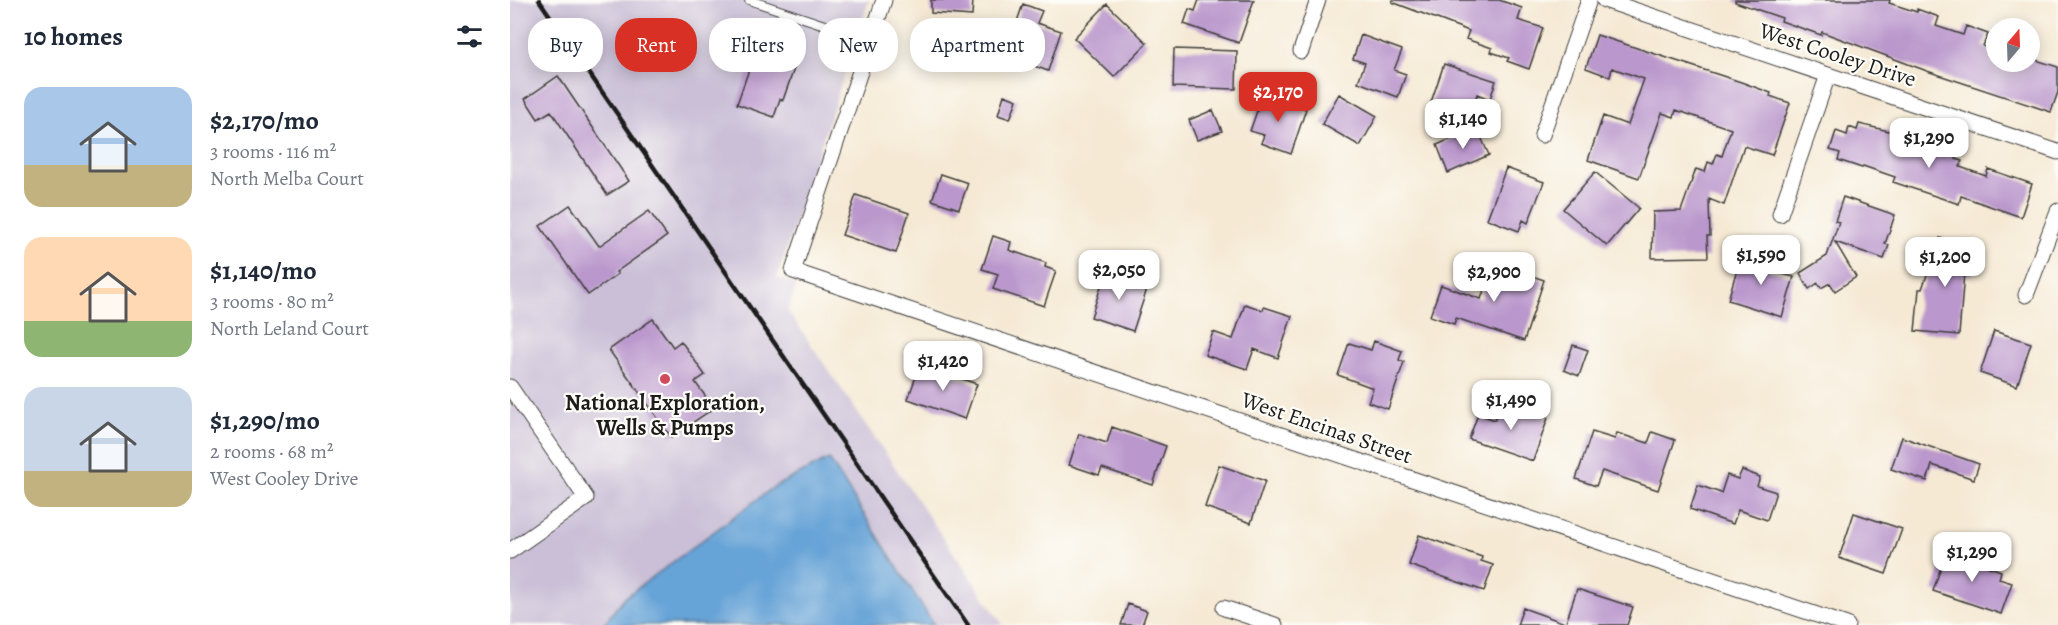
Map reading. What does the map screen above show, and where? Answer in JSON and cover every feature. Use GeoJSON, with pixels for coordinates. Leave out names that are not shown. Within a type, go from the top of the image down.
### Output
{"type":"FeatureCollection","features":[{"type":"Feature","properties":{"kind":"street"},"geometry":{"type":"LineString","coordinates":[[878,18],[884,0]]}},
{"type":"Feature","properties":{"kind":"street"},"geometry":{"type":"LineString","coordinates":[[1300,51],[1318,0]]}},
{"type":"Feature","properties":{"kind":"street"},"geometry":{"type":"LineString","coordinates":[[1542,135],[1589,0]]}},
{"type":"Feature","properties":{"kind":"street","name":"West Cooley Drive"},"geometry":{"type":"LineString","coordinates":[[1604,0],[2058,152]]}},
{"type":"Feature","properties":{"kind":"street","name":"West Encinas Street"},"geometry":{"type":"LineString","coordinates":[[859,72],[793,271],[1847,625]]}},
{"type":"Feature","properties":{"kind":"street"},"geometry":{"type":"LineString","coordinates":[[1780,214],[1828,75]]}},
{"type":"Feature","properties":{"kind":"street"},"geometry":{"type":"LineString","coordinates":[[2026,295],[2058,211]]}},
{"type":"Feature","properties":{"kind":"street"},"geometry":{"type":"LineString","coordinates":[[510,387],[586,498],[510,551]]}},
{"type":"Feature","properties":{"kind":"street"},"geometry":{"type":"LineString","coordinates":[[1224,608],[1275,625]]}},
{"type":"Feature","properties":{"kind":"lane"},"geometry":{"type":"LineString","coordinates":[[749,0],[818,23]]}},
{"type":"Feature","properties":{"kind":"shaded area"},"geometry":{"type":"Polygon","coordinates":[[[510,0],[869,0],[863,18],[818,18],[818,72],[845,72],[777,278],[797,284],[788,311],[1003,625],[510,625],[510,0]]]}},
{"type":"Feature","properties":{"kind":"water"},"geometry":{"type":"Polygon","coordinates":[[[829,459],[934,625],[603,625],[623,599],[774,487],[829,459]]]}},
{"type":"Feature","properties":{"kind":"building"},"geometry":{"type":"Polygon","coordinates":[[[931,0],[973,0],[972,16],[931,13],[931,0]]]}},
{"type":"Feature","properties":{"kind":"building"},"geometry":{"type":"Polygon","coordinates":[[[1199,0],[1254,0],[1239,43],[1184,24],[1189,9],[1195,11],[1199,0]]]}},
{"type":"Feature","properties":{"kind":"building"},"geometry":{"type":"Polygon","coordinates":[[[1393,0],[1499,0],[1522,8],[1518,20],[1543,28],[1529,69],[1507,61],[1509,58],[1491,52],[1492,48],[1466,39],[1469,31],[1392,2],[1393,0]]]}},
{"type":"Feature","properties":{"kind":"building"},"geometry":{"type":"Polygon","coordinates":[[[1735,0],[1890,0],[1889,3],[1939,17],[1936,26],[1963,35],[1966,26],[1986,33],[1983,46],[1986,47],[1986,72],[2040,72],[2040,61],[2058,67],[2058,92],[2051,112],[1927,71],[1822,32],[1821,35],[1781,21],[1782,18],[1735,2],[1735,0]]]}},
{"type":"Feature","properties":{"kind":"building"},"geometry":{"type":"Polygon","coordinates":[[[1023,4],[1042,11],[1039,18],[1018,18],[1023,4]]]}},
{"type":"Feature","properties":{"kind":"building"},"geometry":{"type":"Polygon","coordinates":[[[1107,4],[1147,43],[1114,77],[1074,38],[1107,4]]]}},
{"type":"Feature","properties":{"kind":"building"},"geometry":{"type":"Polygon","coordinates":[[[1045,26],[1061,31],[1048,71],[1045,70],[1045,26]]]}},
{"type":"Feature","properties":{"kind":"building"},"geometry":{"type":"Polygon","coordinates":[[[1361,35],[1402,50],[1394,70],[1406,74],[1398,97],[1358,82],[1365,63],[1353,59],[1361,35]]]}},
{"type":"Feature","properties":{"kind":"building"},"geometry":{"type":"Polygon","coordinates":[[[1597,35],[1741,82],[1790,103],[1772,155],[1744,146],[1724,205],[1709,199],[1708,257],[1652,258],[1653,212],[1681,211],[1696,169],[1705,172],[1708,162],[1713,164],[1717,154],[1722,156],[1731,129],[1676,110],[1674,117],[1662,113],[1639,178],[1588,160],[1603,116],[1628,125],[1644,79],[1612,68],[1610,77],[1586,68],[1597,35]]]}},
{"type":"Feature","properties":{"kind":"building"},"geometry":{"type":"Polygon","coordinates":[[[1174,49],[1237,51],[1236,89],[1173,87],[1174,49]]]}},
{"type":"Feature","properties":{"kind":"building"},"geometry":{"type":"Polygon","coordinates":[[[1444,64],[1496,81],[1490,99],[1477,94],[1469,120],[1429,108],[1444,64]]]}},
{"type":"Feature","properties":{"kind":"building"},"geometry":{"type":"Polygon","coordinates":[[[748,72],[793,72],[774,117],[737,104],[748,72]]]}},
{"type":"Feature","properties":{"kind":"building"},"geometry":{"type":"Polygon","coordinates":[[[558,76],[629,181],[607,195],[551,111],[538,119],[525,99],[558,76]]]}},
{"type":"Feature","properties":{"kind":"building"},"geometry":{"type":"Polygon","coordinates":[[[1263,94],[1306,109],[1291,154],[1261,143],[1264,135],[1250,131],[1263,94]]]}},
{"type":"Feature","properties":{"kind":"building"},"geometry":{"type":"Polygon","coordinates":[[[1339,94],[1377,116],[1360,146],[1322,124],[1339,94]]]}},
{"type":"Feature","properties":{"kind":"building"},"geometry":{"type":"Polygon","coordinates":[[[1004,95],[1017,100],[1010,119],[998,115],[1004,95]]]}},
{"type":"Feature","properties":{"kind":"building"},"geometry":{"type":"Polygon","coordinates":[[[1213,110],[1222,131],[1197,140],[1189,120],[1213,110]]]}},
{"type":"Feature","properties":{"kind":"building"},"geometry":{"type":"Polygon","coordinates":[[[1859,124],[1893,132],[1933,146],[1932,148],[1957,157],[1956,159],[1962,161],[1960,167],[1986,176],[1988,169],[2032,184],[2021,217],[1961,196],[1959,204],[1893,182],[1895,177],[1838,160],[1840,153],[1830,150],[1836,131],[1847,135],[1849,127],[1857,130],[1859,124]]]}},
{"type":"Feature","properties":{"kind":"building"},"geometry":{"type":"Polygon","coordinates":[[[1477,128],[1489,155],[1448,173],[1437,145],[1477,128]]]}},
{"type":"Feature","properties":{"kind":"building"},"geometry":{"type":"Polygon","coordinates":[[[1506,168],[1544,182],[1528,223],[1523,220],[1519,231],[1487,219],[1506,168]]]}},
{"type":"Feature","properties":{"kind":"building"},"geometry":{"type":"Polygon","coordinates":[[[1595,172],[1639,208],[1607,246],[1563,209],[1595,172]]]}},
{"type":"Feature","properties":{"kind":"building"},"geometry":{"type":"Polygon","coordinates":[[[941,174],[968,183],[959,209],[932,200],[941,174]]]}},
{"type":"Feature","properties":{"kind":"building"},"geometry":{"type":"Polygon","coordinates":[[[856,195],[909,213],[896,253],[842,235],[856,195]]]}},
{"type":"Feature","properties":{"kind":"building"},"geometry":{"type":"Polygon","coordinates":[[[1843,197],[1895,215],[1885,244],[1889,245],[1884,259],[1835,242],[1856,277],[1835,291],[1830,283],[1821,288],[1818,283],[1809,289],[1800,273],[1827,256],[1839,222],[1835,221],[1843,197]]]}},
{"type":"Feature","properties":{"kind":"building"},"geometry":{"type":"Polygon","coordinates":[[[570,205],[599,246],[649,211],[667,236],[588,295],[540,226],[570,205]]]}},
{"type":"Feature","properties":{"kind":"building"},"geometry":{"type":"Polygon","coordinates":[[[993,236],[1011,242],[1009,250],[1046,263],[1045,267],[1056,271],[1044,306],[993,289],[998,274],[982,269],[993,236]]]}},
{"type":"Feature","properties":{"kind":"building"},"geometry":{"type":"Polygon","coordinates":[[[1940,238],[1961,245],[1963,239],[1981,245],[1971,275],[1964,273],[1959,335],[1915,331],[1919,289],[1922,289],[1940,238]]]}},
{"type":"Feature","properties":{"kind":"building"},"geometry":{"type":"Polygon","coordinates":[[[1754,252],[1772,257],[1768,270],[1794,277],[1782,317],[1728,300],[1740,259],[1750,263],[1754,252]]]}},
{"type":"Feature","properties":{"kind":"building"},"geometry":{"type":"Polygon","coordinates":[[[1493,263],[1511,269],[1509,274],[1512,269],[1544,280],[1524,341],[1456,318],[1454,324],[1430,316],[1441,285],[1481,299],[1493,263]]]}},
{"type":"Feature","properties":{"kind":"building"},"geometry":{"type":"Polygon","coordinates":[[[1107,268],[1128,275],[1126,282],[1147,289],[1133,331],[1091,317],[1107,268]]]}},
{"type":"Feature","properties":{"kind":"building"},"geometry":{"type":"Polygon","coordinates":[[[1245,304],[1292,316],[1278,358],[1254,349],[1247,369],[1205,355],[1213,332],[1233,339],[1245,304]]]}},
{"type":"Feature","properties":{"kind":"building","name":"National Exploration, Wells & Pumps"},"geometry":{"type":"Polygon","coordinates":[[[653,319],[673,347],[681,341],[705,375],[695,382],[714,408],[671,437],[609,350],[653,319]]]}},
{"type":"Feature","properties":{"kind":"building"},"geometry":{"type":"Polygon","coordinates":[[[1994,331],[2031,343],[2017,386],[1980,373],[1994,331]]]}},
{"type":"Feature","properties":{"kind":"building"},"geometry":{"type":"Polygon","coordinates":[[[1374,341],[1402,351],[1399,360],[1404,362],[1388,409],[1368,402],[1373,388],[1338,375],[1349,343],[1371,350],[1374,341]]]}},
{"type":"Feature","properties":{"kind":"building"},"geometry":{"type":"Polygon","coordinates":[[[1573,345],[1588,350],[1579,376],[1564,370],[1573,345]]]}},
{"type":"Feature","properties":{"kind":"building"},"geometry":{"type":"Polygon","coordinates":[[[920,365],[977,384],[965,419],[908,399],[920,365]]]}},
{"type":"Feature","properties":{"kind":"building"},"geometry":{"type":"Polygon","coordinates":[[[1501,402],[1548,418],[1533,461],[1469,439],[1478,414],[1495,420],[1501,402]]]}},
{"type":"Feature","properties":{"kind":"building"},"geometry":{"type":"Polygon","coordinates":[[[1112,427],[1166,446],[1153,485],[1102,468],[1099,475],[1069,465],[1079,434],[1107,443],[1112,427]]]}},
{"type":"Feature","properties":{"kind":"building"},"geometry":{"type":"Polygon","coordinates":[[[1592,432],[1615,439],[1617,433],[1648,443],[1652,432],[1675,440],[1658,490],[1602,471],[1596,486],[1576,479],[1592,432]]]}},
{"type":"Feature","properties":{"kind":"building"},"geometry":{"type":"Polygon","coordinates":[[[1902,437],[1979,464],[1974,479],[1932,465],[1927,481],[1891,469],[1902,437]]]}},
{"type":"Feature","properties":{"kind":"building"},"geometry":{"type":"Polygon","coordinates":[[[1219,465],[1265,481],[1251,523],[1205,507],[1219,465]]]}},
{"type":"Feature","properties":{"kind":"building"},"geometry":{"type":"Polygon","coordinates":[[[1742,470],[1760,477],[1757,486],[1776,492],[1767,520],[1738,510],[1733,524],[1690,509],[1698,485],[1721,493],[1727,475],[1738,479],[1742,470]]]}},
{"type":"Feature","properties":{"kind":"building"},"geometry":{"type":"Polygon","coordinates":[[[1854,513],[1902,529],[1886,574],[1839,558],[1854,513]]]}},
{"type":"Feature","properties":{"kind":"building"},"geometry":{"type":"Polygon","coordinates":[[[1419,535],[1482,557],[1481,561],[1493,565],[1484,591],[1409,565],[1419,535]]]}},
{"type":"Feature","properties":{"kind":"building"},"geometry":{"type":"Polygon","coordinates":[[[1946,552],[2001,571],[1999,579],[2012,583],[2001,614],[1933,591],[1946,552]]]}},
{"type":"Feature","properties":{"kind":"building"},"geometry":{"type":"Polygon","coordinates":[[[1577,589],[1633,607],[1627,625],[1565,625],[1577,589]]]}},
{"type":"Feature","properties":{"kind":"building"},"geometry":{"type":"Polygon","coordinates":[[[1128,604],[1147,611],[1142,625],[1121,625],[1128,604]]]}},
{"type":"Feature","properties":{"kind":"building"},"geometry":{"type":"Polygon","coordinates":[[[1523,608],[1565,623],[1565,625],[1517,625],[1523,608]]]}},
{"type":"Feature","properties":{"kind":"railway"},"geometry":{"type":"LineString","coordinates":[[539,0],[968,625]]}},
{"type":"Feature","properties":{"kind":"place","name":"National Exploration, Wells & Pumps"},"geometry":{"type":"Point","coordinates":[665,379]}}]}
